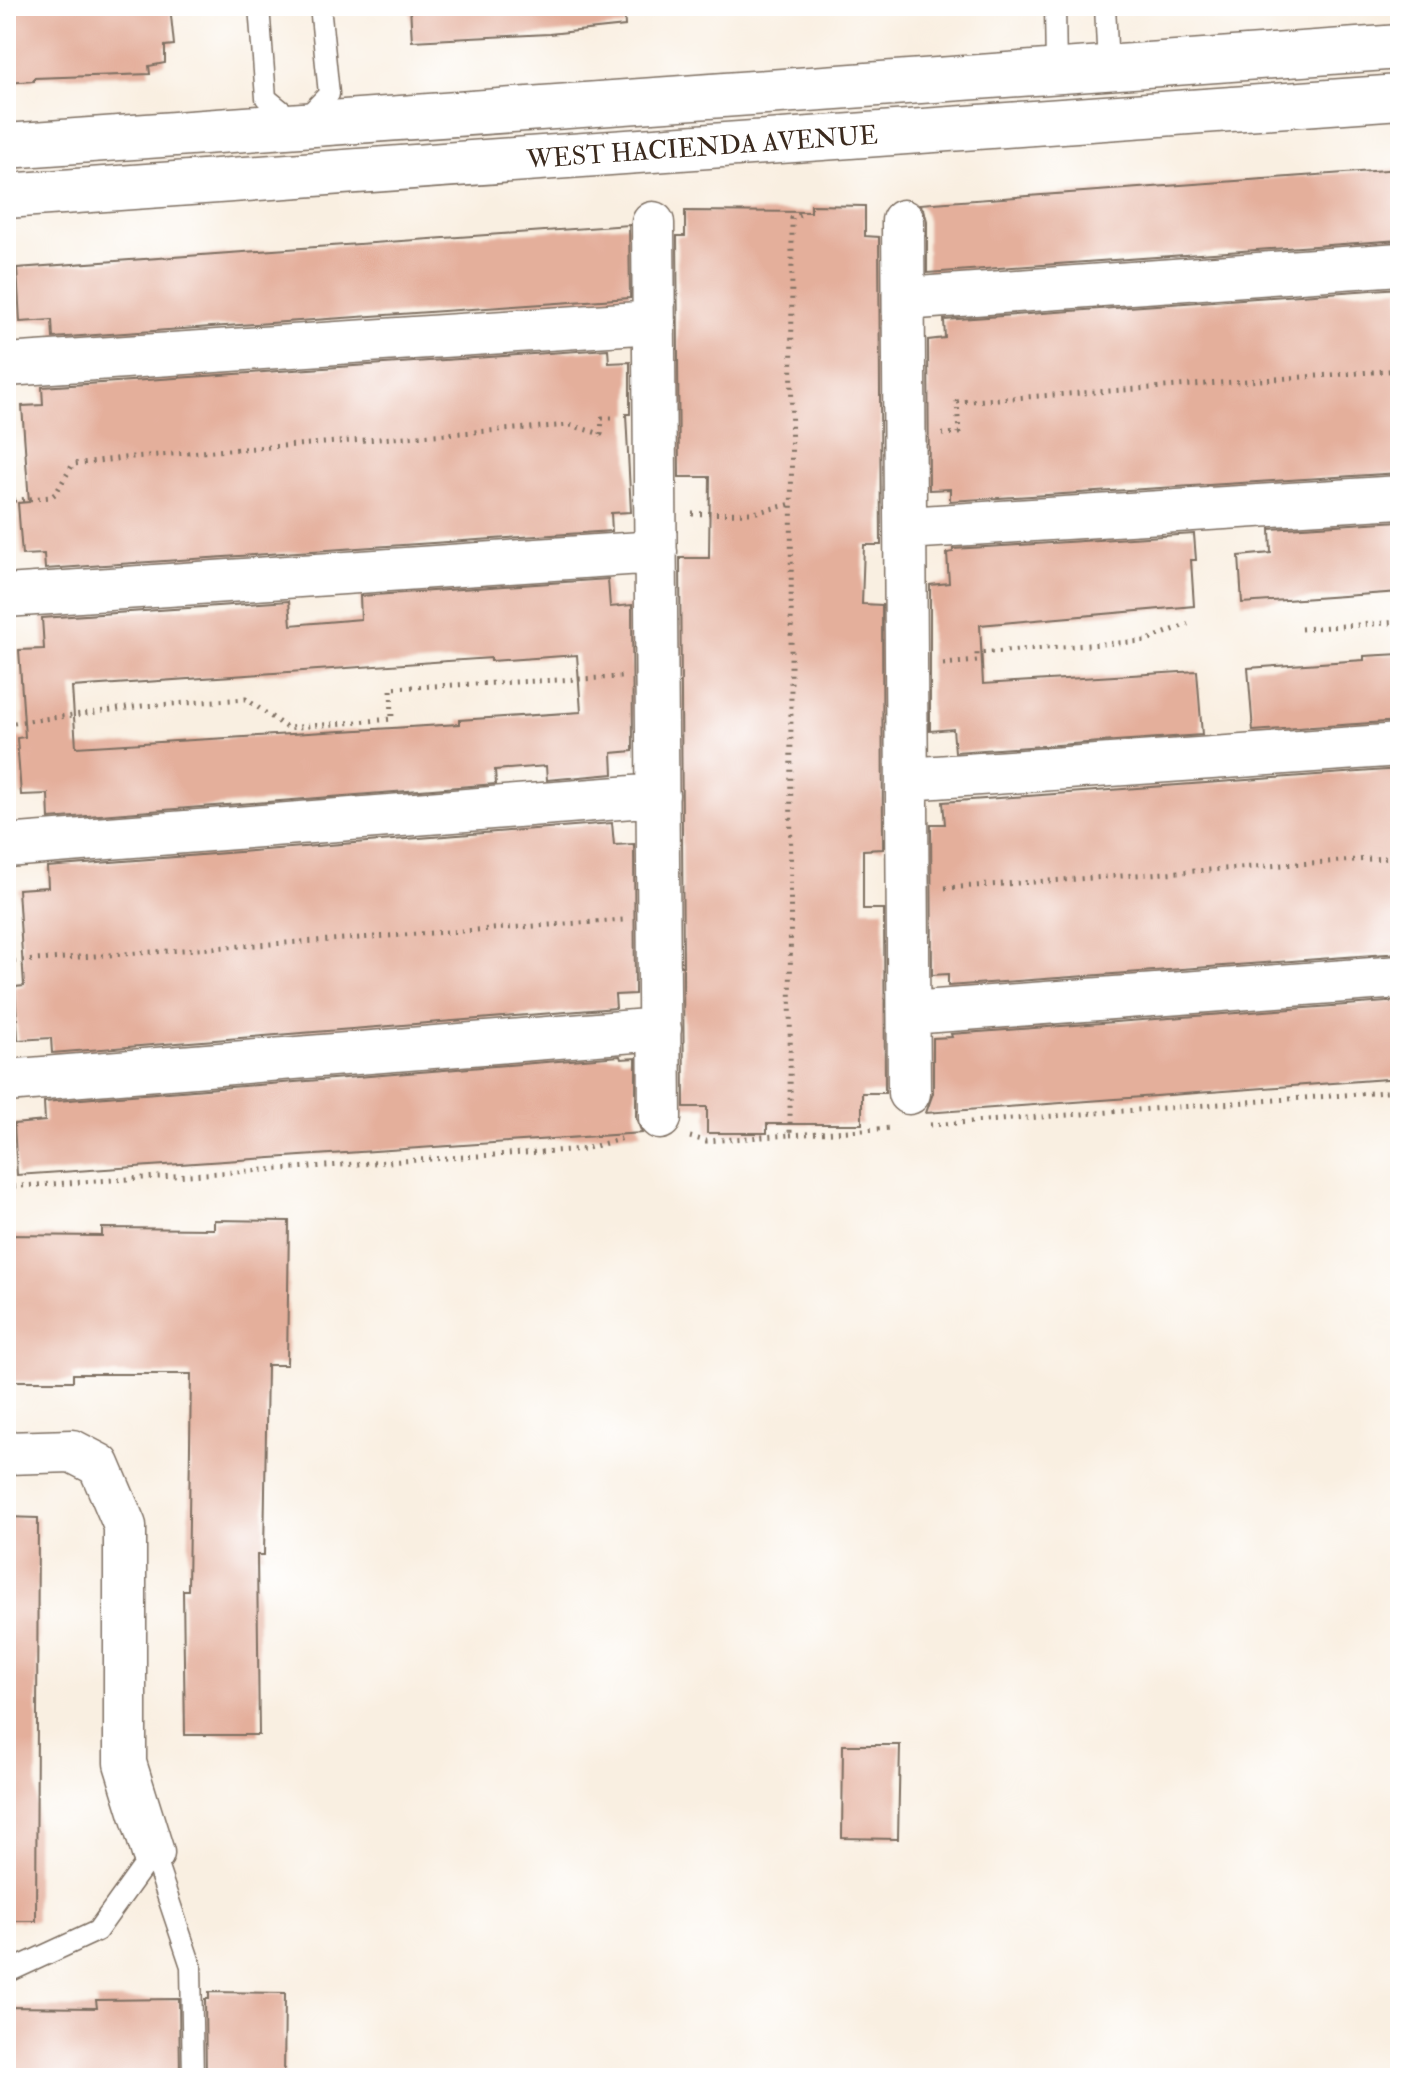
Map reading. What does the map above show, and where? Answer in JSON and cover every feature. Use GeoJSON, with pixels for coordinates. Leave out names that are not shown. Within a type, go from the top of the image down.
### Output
{"type":"FeatureCollection","features":[{"type":"Feature","properties":{"kind":"main road","name":"WEST HACIENDA AVENUE"},"geometry":{"type":"LineString","coordinates":[[6,146],[1400,47]]}},
{"type":"Feature","properties":{"kind":"main road"},"geometry":{"type":"LineString","coordinates":[[1108,67],[1111,117]]}},
{"type":"Feature","properties":{"kind":"main road"},"geometry":{"type":"LineString","coordinates":[[1056,71],[1057,121]]}},
{"type":"Feature","properties":{"kind":"main road","name":"WEST HACIENDA AVENUE"},"geometry":{"type":"LineString","coordinates":[[6,196],[1400,97]]}},
{"type":"Feature","properties":{"kind":"main road"},"geometry":{"type":"LineString","coordinates":[[299,125],[302,175]]}},
{"type":"Feature","properties":{"kind":"street"},"geometry":{"type":"LineString","coordinates":[[903,221],[908,1115]]}},
{"type":"Feature","properties":{"kind":"street"},"geometry":{"type":"LineString","coordinates":[[653,223],[660,1126]]}},
{"type":"Feature","properties":{"kind":"street"},"geometry":{"type":"LineString","coordinates":[[904,299],[1400,264]]}},
{"type":"Feature","properties":{"kind":"street"},"geometry":{"type":"LineString","coordinates":[[6,365],[654,322]]}},
{"type":"Feature","properties":{"kind":"street"},"geometry":{"type":"LineString","coordinates":[[906,528],[1400,497]]}},
{"type":"Feature","properties":{"kind":"street"},"geometry":{"type":"LineString","coordinates":[[6,596],[656,534]]}},
{"type":"Feature","properties":{"kind":"street"},"geometry":{"type":"LineString","coordinates":[[907,779],[1400,745]]}},
{"type":"Feature","properties":{"kind":"street"},"geometry":{"type":"LineString","coordinates":[[6,846],[658,795]]}},
{"type":"Feature","properties":{"kind":"street"},"geometry":{"type":"LineString","coordinates":[[909,1013],[1400,977]]}},
{"type":"Feature","properties":{"kind":"street"},"geometry":{"type":"LineString","coordinates":[[6,1081],[660,1029]]}},
{"type":"Feature","properties":{"kind":"street"},"geometry":{"type":"LineString","coordinates":[[6,1453],[72,1451],[99,1465],[125,1526],[125,1763],[153,1853]]}},
{"type":"Feature","properties":{"kind":"lane"},"geometry":{"type":"LineString","coordinates":[[259,6],[266,98],[299,125],[329,94],[320,6]]}},
{"type":"Feature","properties":{"kind":"lane"},"geometry":{"type":"LineString","coordinates":[[1055,6],[1056,71]]}},
{"type":"Feature","properties":{"kind":"lane"},"geometry":{"type":"LineString","coordinates":[[1105,6],[1108,67]]}},
{"type":"Feature","properties":{"kind":"lane"},"geometry":{"type":"LineString","coordinates":[[6,1973],[97,1931],[153,1853]]}},
{"type":"Feature","properties":{"kind":"lane"},"geometry":{"type":"LineString","coordinates":[[153,1853],[191,1966],[193,2078]]}},
{"type":"Feature","properties":{"kind":"path"},"geometry":{"type":"LineString","coordinates":[[790,1135],[792,218],[802,214]]}},
{"type":"Feature","properties":{"kind":"path"},"geometry":{"type":"LineString","coordinates":[[905,437],[959,433],[957,402],[1400,370]]}},
{"type":"Feature","properties":{"kind":"path"},"geometry":{"type":"LineString","coordinates":[[6,501],[51,497],[73,464],[570,425],[601,434],[602,418],[655,416]]}},
{"type":"Feature","properties":{"kind":"path"},"geometry":{"type":"LineString","coordinates":[[656,534],[792,504]]}},
{"type":"Feature","properties":{"kind":"path"},"geometry":{"type":"LineString","coordinates":[[1301,629],[1400,622]]}},
{"type":"Feature","properties":{"kind":"path"},"geometry":{"type":"LineString","coordinates":[[907,666],[977,661],[977,653],[1145,641],[1188,624]]}},
{"type":"Feature","properties":{"kind":"path"},"geometry":{"type":"LineString","coordinates":[[6,724],[142,706],[246,699],[287,728],[392,719],[391,688],[657,675]]}},
{"type":"Feature","properties":{"kind":"path"},"geometry":{"type":"LineString","coordinates":[[908,891],[1400,857]]}},
{"type":"Feature","properties":{"kind":"path"},"geometry":{"type":"LineString","coordinates":[[6,962],[659,917]]}},
{"type":"Feature","properties":{"kind":"path"},"geometry":{"type":"LineString","coordinates":[[6,1187],[585,1149],[660,1126],[706,1141],[790,1135],[908,1115],[1400,1091]]}},
{"type":"Feature","properties":{"kind":"building"},"geometry":{"type":"Polygon","coordinates":[[[6,6],[170,6],[174,45],[165,46],[165,63],[149,66],[150,74],[34,78],[34,81],[6,83],[6,6]]]}},
{"type":"Feature","properties":{"kind":"building"},"geometry":{"type":"Polygon","coordinates":[[[410,6],[624,6],[625,26],[549,34],[412,41],[410,6]]]}},
{"type":"Feature","properties":{"kind":"building"},"geometry":{"type":"Polygon","coordinates":[[[1400,169],[1400,240],[927,273],[927,221],[919,204],[1400,169]]]}},
{"type":"Feature","properties":{"kind":"building"},"geometry":{"type":"Polygon","coordinates":[[[811,205],[865,206],[865,236],[879,237],[881,545],[864,545],[862,604],[882,605],[883,849],[863,850],[863,909],[884,909],[885,1093],[862,1093],[862,1124],[767,1124],[767,1133],[707,1133],[707,1107],[684,1107],[680,558],[709,558],[710,477],[679,477],[677,236],[685,236],[685,211],[811,212],[811,205]]]}},
{"type":"Feature","properties":{"kind":"building"},"geometry":{"type":"Polygon","coordinates":[[[629,225],[630,298],[53,338],[52,320],[20,322],[17,268],[629,225]]]}},
{"type":"Feature","properties":{"kind":"building"},"geometry":{"type":"Polygon","coordinates":[[[1400,288],[1400,473],[950,501],[950,489],[929,490],[928,340],[945,338],[944,320],[1400,288]]]}},
{"type":"Feature","properties":{"kind":"building"},"geometry":{"type":"Polygon","coordinates":[[[608,349],[609,363],[630,362],[630,414],[626,414],[631,512],[611,513],[612,531],[45,569],[44,554],[22,555],[18,503],[29,502],[22,406],[43,405],[42,387],[608,349]]]}},
{"type":"Feature","properties":{"kind":"building"},"geometry":{"type":"Polygon","coordinates":[[[1400,521],[1400,592],[1242,603],[1239,556],[1271,553],[1270,529],[1400,521]]]}},
{"type":"Feature","properties":{"kind":"building"},"geometry":{"type":"Polygon","coordinates":[[[1194,534],[1196,560],[1191,560],[1194,606],[980,625],[983,684],[1197,671],[1202,735],[955,752],[953,729],[930,731],[930,585],[949,583],[947,553],[953,552],[953,549],[1194,534]]]}},
{"type":"Feature","properties":{"kind":"building"},"geometry":{"type":"Polygon","coordinates":[[[608,579],[610,607],[632,605],[633,751],[612,753],[613,774],[547,780],[546,766],[495,770],[496,784],[49,819],[48,794],[21,795],[17,738],[25,737],[19,650],[44,649],[42,618],[289,601],[291,625],[361,619],[360,596],[608,579]],[[577,655],[491,661],[491,658],[72,687],[76,747],[459,724],[459,720],[581,712],[577,655]]]}},
{"type":"Feature","properties":{"kind":"building"},"geometry":{"type":"Polygon","coordinates":[[[1400,654],[1400,721],[1253,731],[1248,668],[1364,660],[1364,656],[1400,654]]]}},
{"type":"Feature","properties":{"kind":"building"},"geometry":{"type":"Polygon","coordinates":[[[1400,769],[1400,953],[948,986],[948,974],[932,975],[931,824],[945,824],[943,802],[1400,769]]]}},
{"type":"Feature","properties":{"kind":"building"},"geometry":{"type":"Polygon","coordinates":[[[612,823],[614,845],[634,844],[635,994],[615,995],[616,1008],[52,1053],[51,1038],[18,1040],[15,987],[24,986],[18,889],[48,887],[47,867],[612,823]]]}},
{"type":"Feature","properties":{"kind":"building"},"geometry":{"type":"Polygon","coordinates":[[[1400,1001],[1400,1078],[926,1113],[933,1093],[933,1038],[952,1037],[951,1034],[1400,1001]]]}},
{"type":"Feature","properties":{"kind":"building"},"geometry":{"type":"Polygon","coordinates":[[[620,1056],[621,1059],[636,1058],[636,1118],[642,1133],[17,1175],[14,1124],[45,1121],[44,1102],[620,1056]]]}},
{"type":"Feature","properties":{"kind":"building"},"geometry":{"type":"Polygon","coordinates":[[[214,1220],[289,1221],[287,1365],[267,1365],[264,1555],[257,1555],[259,1735],[185,1735],[183,1590],[188,1590],[191,1374],[73,1374],[73,1381],[6,1381],[6,1235],[102,1236],[102,1228],[214,1229],[214,1220]]]}},
{"type":"Feature","properties":{"kind":"building"},"geometry":{"type":"Polygon","coordinates":[[[6,1517],[38,1518],[36,1921],[6,1921],[6,1517]]]}},
{"type":"Feature","properties":{"kind":"building"},"geometry":{"type":"Polygon","coordinates":[[[843,1745],[900,1745],[898,1839],[842,1838],[843,1745]]]}},
{"type":"Feature","properties":{"kind":"building"},"geometry":{"type":"Polygon","coordinates":[[[209,1992],[285,1993],[284,2078],[206,2078],[205,1999],[209,1999],[209,1992]]]}},
{"type":"Feature","properties":{"kind":"building"},"geometry":{"type":"Polygon","coordinates":[[[179,1999],[180,2078],[6,2078],[6,2007],[97,2008],[96,2000],[179,1999]]]}}]}
